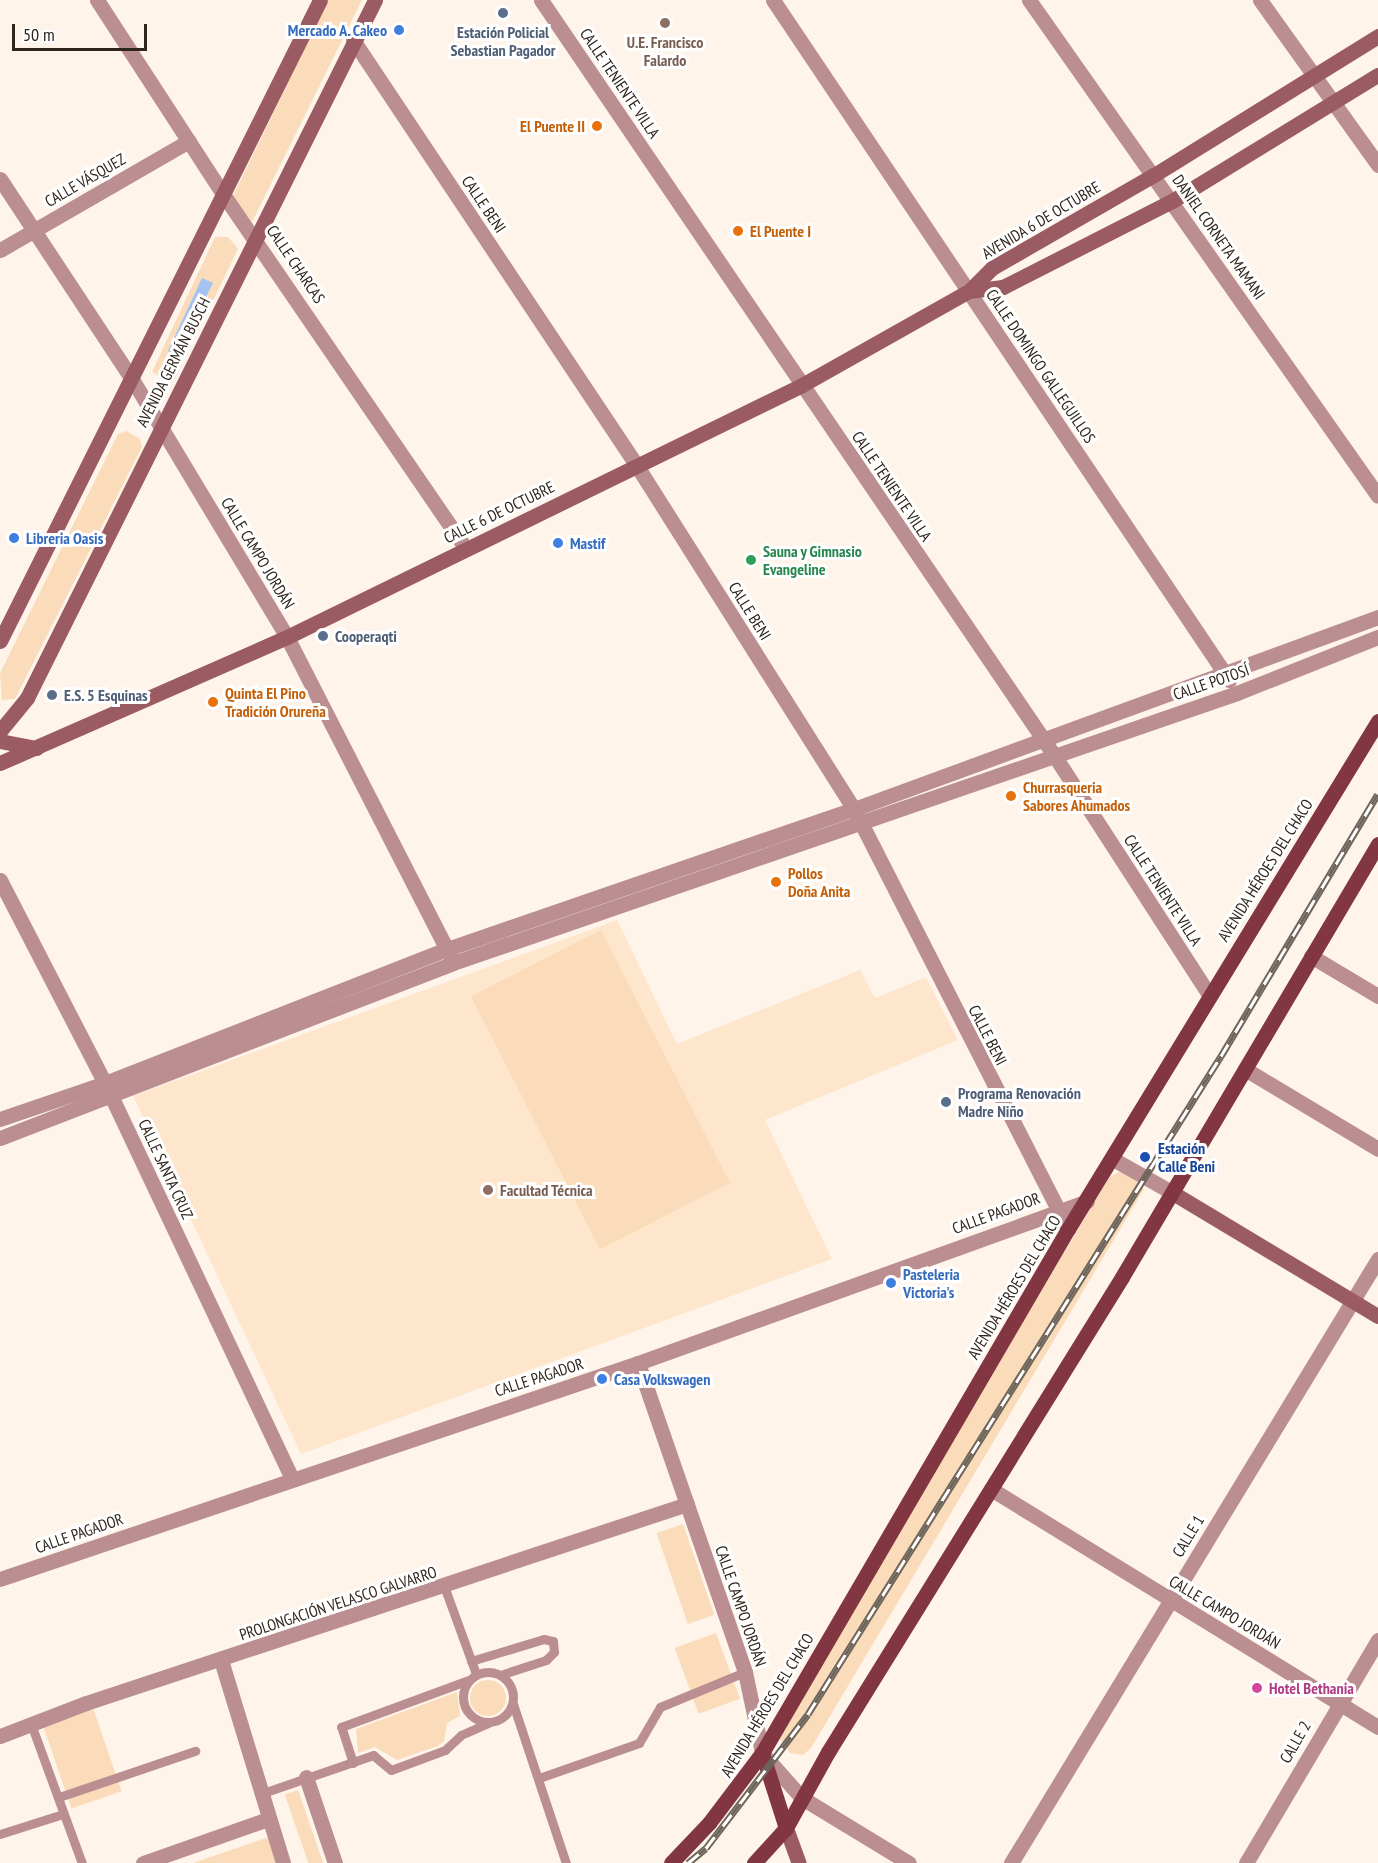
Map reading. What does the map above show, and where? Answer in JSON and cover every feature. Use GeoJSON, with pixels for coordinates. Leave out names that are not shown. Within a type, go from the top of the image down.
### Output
{"type":"FeatureCollection","features":[{"type":"Feature","properties":{"kind":"main road","name":"AVENIDA HÉROES DEL CHACO"},"geometry":{"type":"LineString","coordinates":[[671,1863],[709,1823],[762,1753],[1068,1229],[1113,1159],[1209,994],[1378,721]]}},
{"type":"Feature","properties":{"kind":"main road"},"geometry":{"type":"LineString","coordinates":[[754,1863],[786,1828],[802,1798],[1173,1193],[1311,956],[1373,864],[1378,844]]}},
{"type":"Feature","properties":{"kind":"main road","name":"CALLE CAMPO JORDÁN"},"geometry":{"type":"LineString","coordinates":[[762,1753],[786,1828]]}},
{"type":"Feature","properties":{"kind":"street","name":"CALLE CHARCAS"},"geometry":{"type":"LineString","coordinates":[[97,0],[223,194],[256,237],[466,549]]}},
{"type":"Feature","properties":{"kind":"street","name":"AVENIDA GERMÁN BUSCH"},"geometry":{"type":"LineString","coordinates":[[0,641],[320,0]]}},
{"type":"Feature","properties":{"kind":"street","name":"CALLE TENIENTE VILLA"},"geometry":{"type":"LineString","coordinates":[[542,0],[1054,755],[1209,994]]}},
{"type":"Feature","properties":{"kind":"street","name":"CALLE DOMINGO GALLEGUILLOS"},"geometry":{"type":"LineString","coordinates":[[773,0],[1238,693]]}},
{"type":"Feature","properties":{"kind":"street","name":"DANIEL CORNETA MAMANI"},"geometry":{"type":"LineString","coordinates":[[1029,0],[1378,496]]}},
{"type":"Feature","properties":{"kind":"street"},"geometry":{"type":"LineString","coordinates":[[1260,0],[1378,165]]}},
{"type":"Feature","properties":{"kind":"street","name":"AVENIDA GERMÁN BUSCH"},"geometry":{"type":"LineString","coordinates":[[0,731],[27,698],[160,426],[373,2]]}},
{"type":"Feature","properties":{"kind":"street","name":"AVENIDA 6 DE OCTUBRE"},"geometry":{"type":"LineString","coordinates":[[969,291],[992,268],[1154,175],[1378,36]]}},
{"type":"Feature","properties":{"kind":"street","name":"CALLE BENI"},"geometry":{"type":"LineString","coordinates":[[353,40],[637,466],[854,809],[859,825],[1068,1229]]}},
{"type":"Feature","properties":{"kind":"street"},"geometry":{"type":"LineString","coordinates":[[969,291],[1003,287],[1172,201],[1378,75]]}},
{"type":"Feature","properties":{"kind":"street","name":"CALLE VÁSQUEZ"},"geometry":{"type":"LineString","coordinates":[[0,250],[189,141]]}},
{"type":"Feature","properties":{"kind":"street","name":"CALLE CAMPO JORDÁN"},"geometry":{"type":"LineString","coordinates":[[0,179],[132,379],[287,637],[450,956]]}},
{"type":"Feature","properties":{"kind":"street","name":"CALLE 6 DE OCTUBRE"},"geometry":{"type":"LineString","coordinates":[[0,763],[287,637],[802,385],[969,291]]}},
{"type":"Feature","properties":{"kind":"street"},"geometry":{"type":"LineString","coordinates":[[0,1138],[108,1090],[450,956],[1226,674],[1378,616]]}},
{"type":"Feature","properties":{"kind":"street","name":"CALLE POTOSÍ"},"geometry":{"type":"LineString","coordinates":[[450,956],[859,825],[1054,755],[1238,693],[1378,637]]}},
{"type":"Feature","properties":{"kind":"street"},"geometry":{"type":"LineString","coordinates":[[0,741],[36,748]]}},
{"type":"Feature","properties":{"kind":"street","name":"CALLE SANTA CRUZ"},"geometry":{"type":"LineString","coordinates":[[0,880],[108,1090],[292,1478]]}},
{"type":"Feature","properties":{"kind":"street"},"geometry":{"type":"LineString","coordinates":[[1311,956],[1378,996]]}},
{"type":"Feature","properties":{"kind":"street"},"geometry":{"type":"LineString","coordinates":[[1245,1070],[1378,1149]]}},
{"type":"Feature","properties":{"kind":"street"},"geometry":{"type":"LineString","coordinates":[[0,1119],[108,1090]]}},
{"type":"Feature","properties":{"kind":"street"},"geometry":{"type":"LineString","coordinates":[[1113,1159],[1378,1316]]}},
{"type":"Feature","properties":{"kind":"street","name":"CALLE PAGADOR"},"geometry":{"type":"LineString","coordinates":[[0,1580],[292,1478],[638,1363],[1087,1201]]}},
{"type":"Feature","properties":{"kind":"street","name":"CALLE 1"},"geometry":{"type":"LineString","coordinates":[[1011,1863],[1378,1259]]}},
{"type":"Feature","properties":{"kind":"street","name":"CALLE CAMPO JORDÁN"},"geometry":{"type":"LineString","coordinates":[[638,1363],[746,1672],[762,1753]]}},
{"type":"Feature","properties":{"kind":"street","name":"CALLE CAMPO JORDÁN"},"geometry":{"type":"LineString","coordinates":[[991,1489],[1378,1727]]}},
{"type":"Feature","properties":{"kind":"street","name":"PROLONGACIÓN VELASCO GALVARRO"},"geometry":{"type":"LineString","coordinates":[[0,1736],[86,1702],[221,1660],[687,1504]]}},
{"type":"Feature","properties":{"kind":"street","name":"CALLE 2"},"geometry":{"type":"LineString","coordinates":[[1246,1863],[1339,1702],[1378,1640]]}},
{"type":"Feature","properties":{"kind":"street"},"geometry":{"type":"LineString","coordinates":[[221,1660],[259,1794],[283,1863]]}},
{"type":"Feature","properties":{"kind":"street"},"geometry":{"type":"LineString","coordinates":[[762,1753],[802,1798],[909,1863]]}},
{"type":"Feature","properties":{"kind":"street"},"geometry":{"type":"LineString","coordinates":[[306,1777],[335,1863]]}},
{"type":"Feature","properties":{"kind":"street"},"geometry":{"type":"LineString","coordinates":[[143,1863],[268,1819]]}},
{"type":"Feature","properties":{"kind":"street","name":"CALLE CAMPO JORDÁN"},"geometry":{"type":"LineString","coordinates":[[786,1828],[799,1863]]}},
{"type":"Feature","properties":{"kind":"lane"},"geometry":{"type":"LineString","coordinates":[[444,1586],[471,1661],[472,1677],[463,1703],[472,1717],[488,1723]]}},
{"type":"Feature","properties":{"kind":"lane"},"geometry":{"type":"LineString","coordinates":[[471,1661],[544,1639],[553,1641],[554,1652],[546,1660],[500,1675]]}},
{"type":"Feature","properties":{"kind":"lane"},"geometry":{"type":"LineString","coordinates":[[353,1763],[341,1727],[492,1671],[500,1675],[512,1687],[513,1704],[566,1863]]}},
{"type":"Feature","properties":{"kind":"lane"},"geometry":{"type":"LineString","coordinates":[[539,1778],[639,1743],[660,1707],[746,1672]]}},
{"type":"Feature","properties":{"kind":"lane"},"geometry":{"type":"LineString","coordinates":[[259,1794],[373,1755],[391,1770],[445,1750],[461,1735],[504,1717],[513,1704]]}},
{"type":"Feature","properties":{"kind":"lane"},"geometry":{"type":"LineString","coordinates":[[31,1725],[82,1863]]}},
{"type":"Feature","properties":{"kind":"lane"},"geometry":{"type":"LineString","coordinates":[[59,1797],[195,1750]]}},
{"type":"Feature","properties":{"kind":"lane"},"geometry":{"type":"LineString","coordinates":[[0,1834],[63,1814]]}},
{"type":"Feature","properties":{"kind":"shaded area"},"geometry":{"type":"Polygon","coordinates":[[[328,0],[362,0],[252,222],[233,196],[328,0]]]}},
{"type":"Feature","properties":{"kind":"shaded area"},"geometry":{"type":"Polygon","coordinates":[[[215,237],[228,237],[238,249],[173,383],[152,372],[215,237]]]}},
{"type":"Feature","properties":{"kind":"shaded area"},"geometry":{"type":"Polygon","coordinates":[[[126,431],[140,439],[142,447],[15,699],[2,700],[0,673],[118,434],[126,431]]]}},
{"type":"Feature","properties":{"kind":"shaded area","name":"Facultad Técnica"},"geometry":{"type":"Polygon","coordinates":[[[617,920],[677,1044],[860,970],[875,998],[926,977],[958,1040],[765,1120],[832,1259],[301,1454],[133,1096],[617,920]]]}},
{"type":"Feature","properties":{"kind":"shaded area"},"geometry":{"type":"Polygon","coordinates":[[[601,930],[730,1183],[600,1249],[471,996],[601,930]]]}},
{"type":"Feature","properties":{"kind":"shaded area"},"geometry":{"type":"Polygon","coordinates":[[[1120,1171],[1130,1175],[1144,1189],[811,1748],[803,1755],[790,1753],[779,1738],[780,1725],[1109,1178],[1120,1171]]]}},
{"type":"Feature","properties":{"kind":"shaded area"},"geometry":{"type":"Polygon","coordinates":[[[683,1524],[714,1615],[688,1624],[657,1533],[683,1524]]]}},
{"type":"Feature","properties":{"kind":"shaded area"},"geometry":{"type":"Polygon","coordinates":[[[716,1633],[740,1699],[699,1714],[675,1648],[716,1633]]]}},
{"type":"Feature","properties":{"kind":"shaded area"},"geometry":{"type":"Polygon","coordinates":[[[488,1680],[500,1686],[506,1698],[500,1710],[488,1716],[476,1710],[470,1698],[476,1686],[488,1680]]]}},
{"type":"Feature","properties":{"kind":"shaded area"},"geometry":{"type":"Polygon","coordinates":[[[457,1692],[460,1716],[447,1723],[444,1741],[438,1746],[397,1760],[375,1747],[358,1753],[356,1729],[457,1692]]]}},
{"type":"Feature","properties":{"kind":"shaded area"},"geometry":{"type":"Polygon","coordinates":[[[93,1708],[122,1791],[72,1808],[43,1725],[93,1708]]]}},
{"type":"Feature","properties":{"kind":"shaded area"},"geometry":{"type":"Polygon","coordinates":[[[298,1790],[323,1863],[308,1863],[285,1795],[298,1790]]]}},
{"type":"Feature","properties":{"kind":"shaded area"},"geometry":{"type":"Polygon","coordinates":[[[269,1837],[278,1863],[193,1863],[269,1837]]]}},
{"type":"Feature","properties":{"kind":"water"},"geometry":{"type":"Polygon","coordinates":[[[202,278],[213,283],[177,355],[168,351],[202,278]]]}},
{"type":"Feature","properties":{"kind":"railway"},"geometry":{"type":"LineString","coordinates":[[688,1863],[706,1848],[808,1714],[1221,1056],[1378,794]]}},
{"type":"Feature","properties":{"kind":"place","name":"Estación Policial Sebastian Pagador"},"geometry":{"type":"Point","coordinates":[503,13]}},
{"type":"Feature","properties":{"kind":"place","name":"U.E. Francisco Falardo"},"geometry":{"type":"Point","coordinates":[665,23]}},
{"type":"Feature","properties":{"kind":"place","name":"Mercado A. Cakeo"},"geometry":{"type":"Point","coordinates":[399,30]}},
{"type":"Feature","properties":{"kind":"place","name":"El Puente II"},"geometry":{"type":"Point","coordinates":[597,126]}},
{"type":"Feature","properties":{"kind":"place","name":"El Puente I"},"geometry":{"type":"Point","coordinates":[738,231]}},
{"type":"Feature","properties":{"kind":"place","name":"Libreria Oasis"},"geometry":{"type":"Point","coordinates":[14,538]}},
{"type":"Feature","properties":{"kind":"place","name":"Mastif"},"geometry":{"type":"Point","coordinates":[558,543]}},
{"type":"Feature","properties":{"kind":"place","name":"Sauna y Gimnasio Evangeline"},"geometry":{"type":"Point","coordinates":[751,560]}},
{"type":"Feature","properties":{"kind":"place","name":"Cooperaqti"},"geometry":{"type":"Point","coordinates":[323,636]}},
{"type":"Feature","properties":{"kind":"place","name":"E.S. 5 Esquinas"},"geometry":{"type":"Point","coordinates":[52,695]}},
{"type":"Feature","properties":{"kind":"place","name":"Quinta El Pino Tradición Orureña"},"geometry":{"type":"Point","coordinates":[213,702]}},
{"type":"Feature","properties":{"kind":"place","name":"Churrasqueria Sabores Ahumados"},"geometry":{"type":"Point","coordinates":[1011,796]}},
{"type":"Feature","properties":{"kind":"place","name":"Pollos Doña Anita"},"geometry":{"type":"Point","coordinates":[776,882]}},
{"type":"Feature","properties":{"kind":"place","name":"Programa Renovación Madre Niño"},"geometry":{"type":"Point","coordinates":[946,1102]}},
{"type":"Feature","properties":{"kind":"place","name":"Estación Calle Beni"},"geometry":{"type":"Point","coordinates":[1145,1157]}},
{"type":"Feature","properties":{"kind":"place","name":"Facultad Técnica"},"geometry":{"type":"Point","coordinates":[488,1190]}},
{"type":"Feature","properties":{"kind":"place","name":"Pasteleria Victoria's"},"geometry":{"type":"Point","coordinates":[891,1283]}},
{"type":"Feature","properties":{"kind":"place","name":"Casa Volkswagen"},"geometry":{"type":"Point","coordinates":[602,1379]}},
{"type":"Feature","properties":{"kind":"place","name":"Hotel Bethania"},"geometry":{"type":"Point","coordinates":[1257,1688]}}]}
